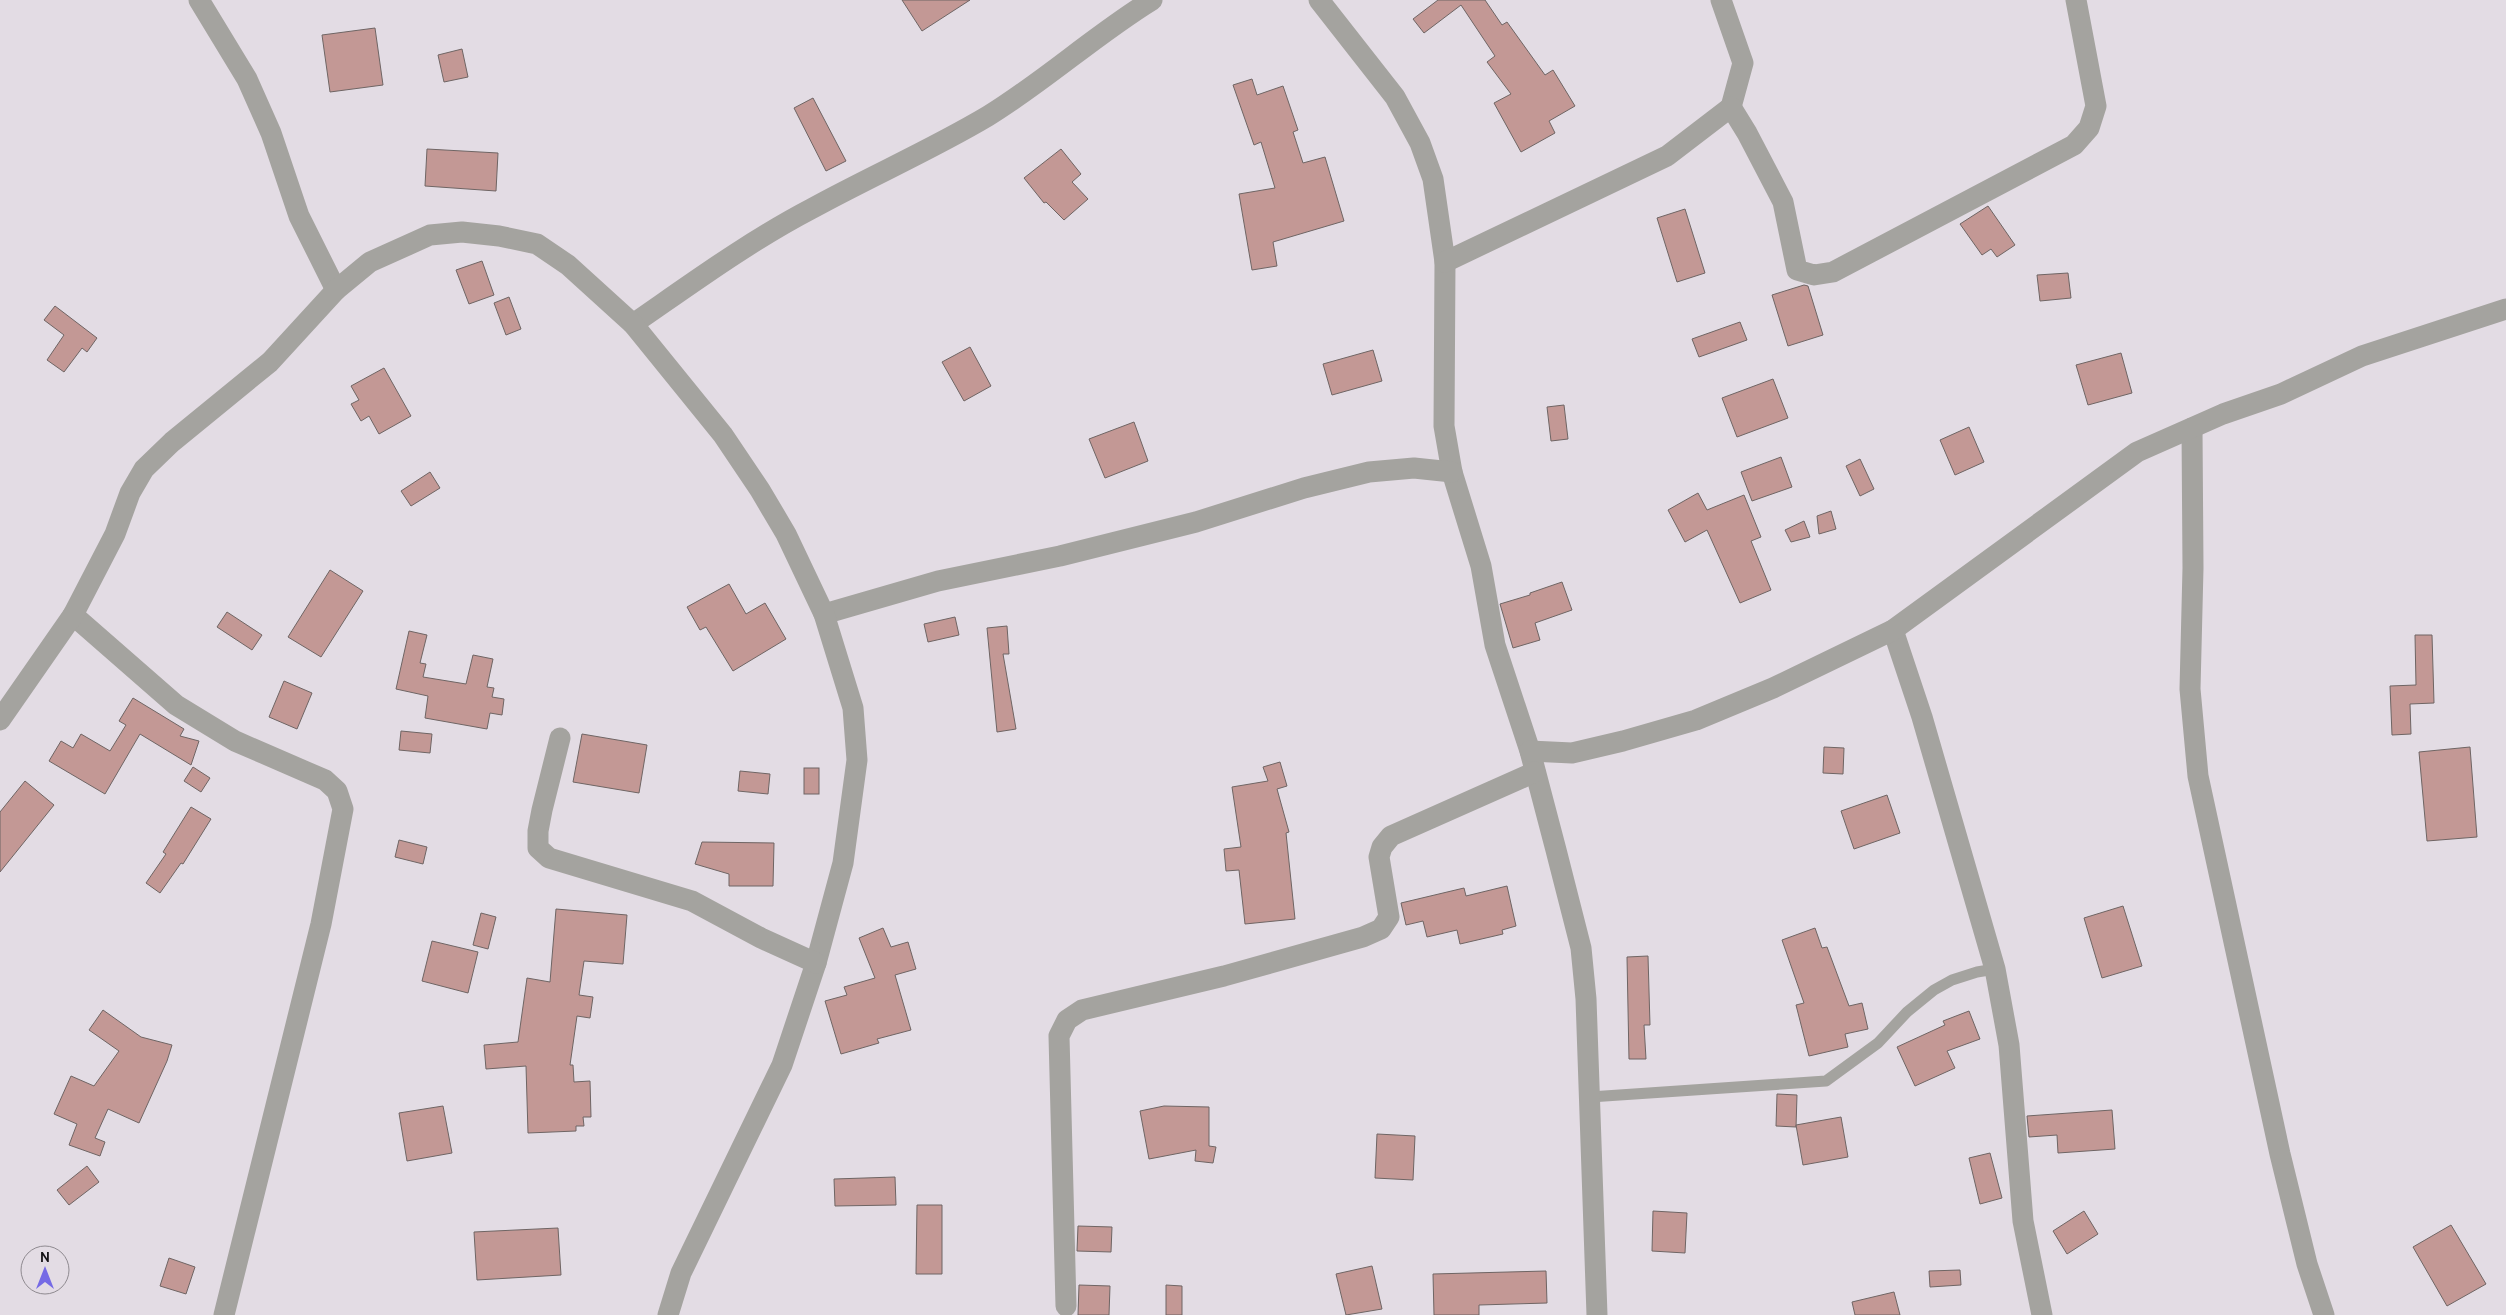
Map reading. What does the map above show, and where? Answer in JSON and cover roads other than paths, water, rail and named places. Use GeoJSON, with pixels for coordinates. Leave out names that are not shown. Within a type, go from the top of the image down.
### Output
{"type":"FeatureCollection","features":[{"type":"Feature","properties":{"kind":"street"},"geometry":{"type":"LineString","coordinates":[[199,0],[247,79],[272,133],[298,216],[336,290]]}},
{"type":"Feature","properties":{"kind":"street"},"geometry":{"type":"LineString","coordinates":[[633,324],[725,260],[809,209],[988,116],[1075,55],[1122,18],[1152,0]]}},
{"type":"Feature","properties":{"kind":"street"},"geometry":{"type":"LineString","coordinates":[[1319,0],[1395,97],[1420,143],[1433,179],[1445,262],[1444,426],[1452,472],[1482,566],[1496,645],[1530,751],[1581,948],[1586,999],[1597,1315]]}},
{"type":"Feature","properties":{"kind":"street"},"geometry":{"type":"LineString","coordinates":[[1445,262],[1667,156],[1731,107],[1743,63],[1721,0]]}},
{"type":"Feature","properties":{"kind":"street"},"geometry":{"type":"LineString","coordinates":[[1731,107],[1748,133],[1783,202],[1797,270],[1814,275],[1833,272],[2074,145],[2089,128],[2096,106],[2076,0]]}},
{"type":"Feature","properties":{"kind":"street"},"geometry":{"type":"LineString","coordinates":[[0,720],[73,615],[115,534],[130,493],[144,470],[172,442],[270,362],[336,290],[370,262],[430,236],[462,232],[499,236],[537,244],[568,265],[633,324],[723,435],[760,490],[786,534],[824,614],[853,708],[857,760],[843,863],[816,963],[782,1065],[715,1199],[681,1273],[668,1315]]}},
{"type":"Feature","properties":{"kind":"street"},"geometry":{"type":"LineString","coordinates":[[1530,751],[1572,753],[1624,742],[1696,720],[1773,688],[1893,630],[2137,452],[2192,428],[2281,394],[2362,356],[2506,309]]}},
{"type":"Feature","properties":{"kind":"street"},"geometry":{"type":"LineString","coordinates":[[2192,428],[2193,568],[2190,689],[2198,776],[2280,1154],[2307,1264],[2324,1315]]}},
{"type":"Feature","properties":{"kind":"street"},"geometry":{"type":"LineString","coordinates":[[824,614],[938,581],[1060,556],[1196,522],[1304,488],[1368,472],[1414,468],[1452,472]]}},
{"type":"Feature","properties":{"kind":"street"},"geometry":{"type":"LineString","coordinates":[[73,615],[176,705],[235,741],[325,780],[337,791],[343,809],[321,924],[224,1315]]}},
{"type":"Feature","properties":{"kind":"street"},"geometry":{"type":"LineString","coordinates":[[1893,630],[1922,717],[1995,970],[2009,1044],[2024,1222],[2042,1315]]}},
{"type":"Feature","properties":{"kind":"street"},"geometry":{"type":"LineString","coordinates":[[560,738],[538,831],[538,848],[549,858],[692,901],[761,938],[816,963]]}},
{"type":"Feature","properties":{"kind":"street"},"geometry":{"type":"LineString","coordinates":[[1066,1306],[1059,1036],[1067,1020],[1082,1010],[1224,976],[1363,937],[1381,929],[1389,917],[1379,857],[1382,847],[1390,836],[1535,772]]}},
{"type":"Feature","properties":{"kind":"lane"},"geometry":{"type":"LineString","coordinates":[[1590,1097],[1826,1081],[1878,1043],[1908,1012],[1934,990],[1952,980],[1977,972],[1995,970]]}}]}
